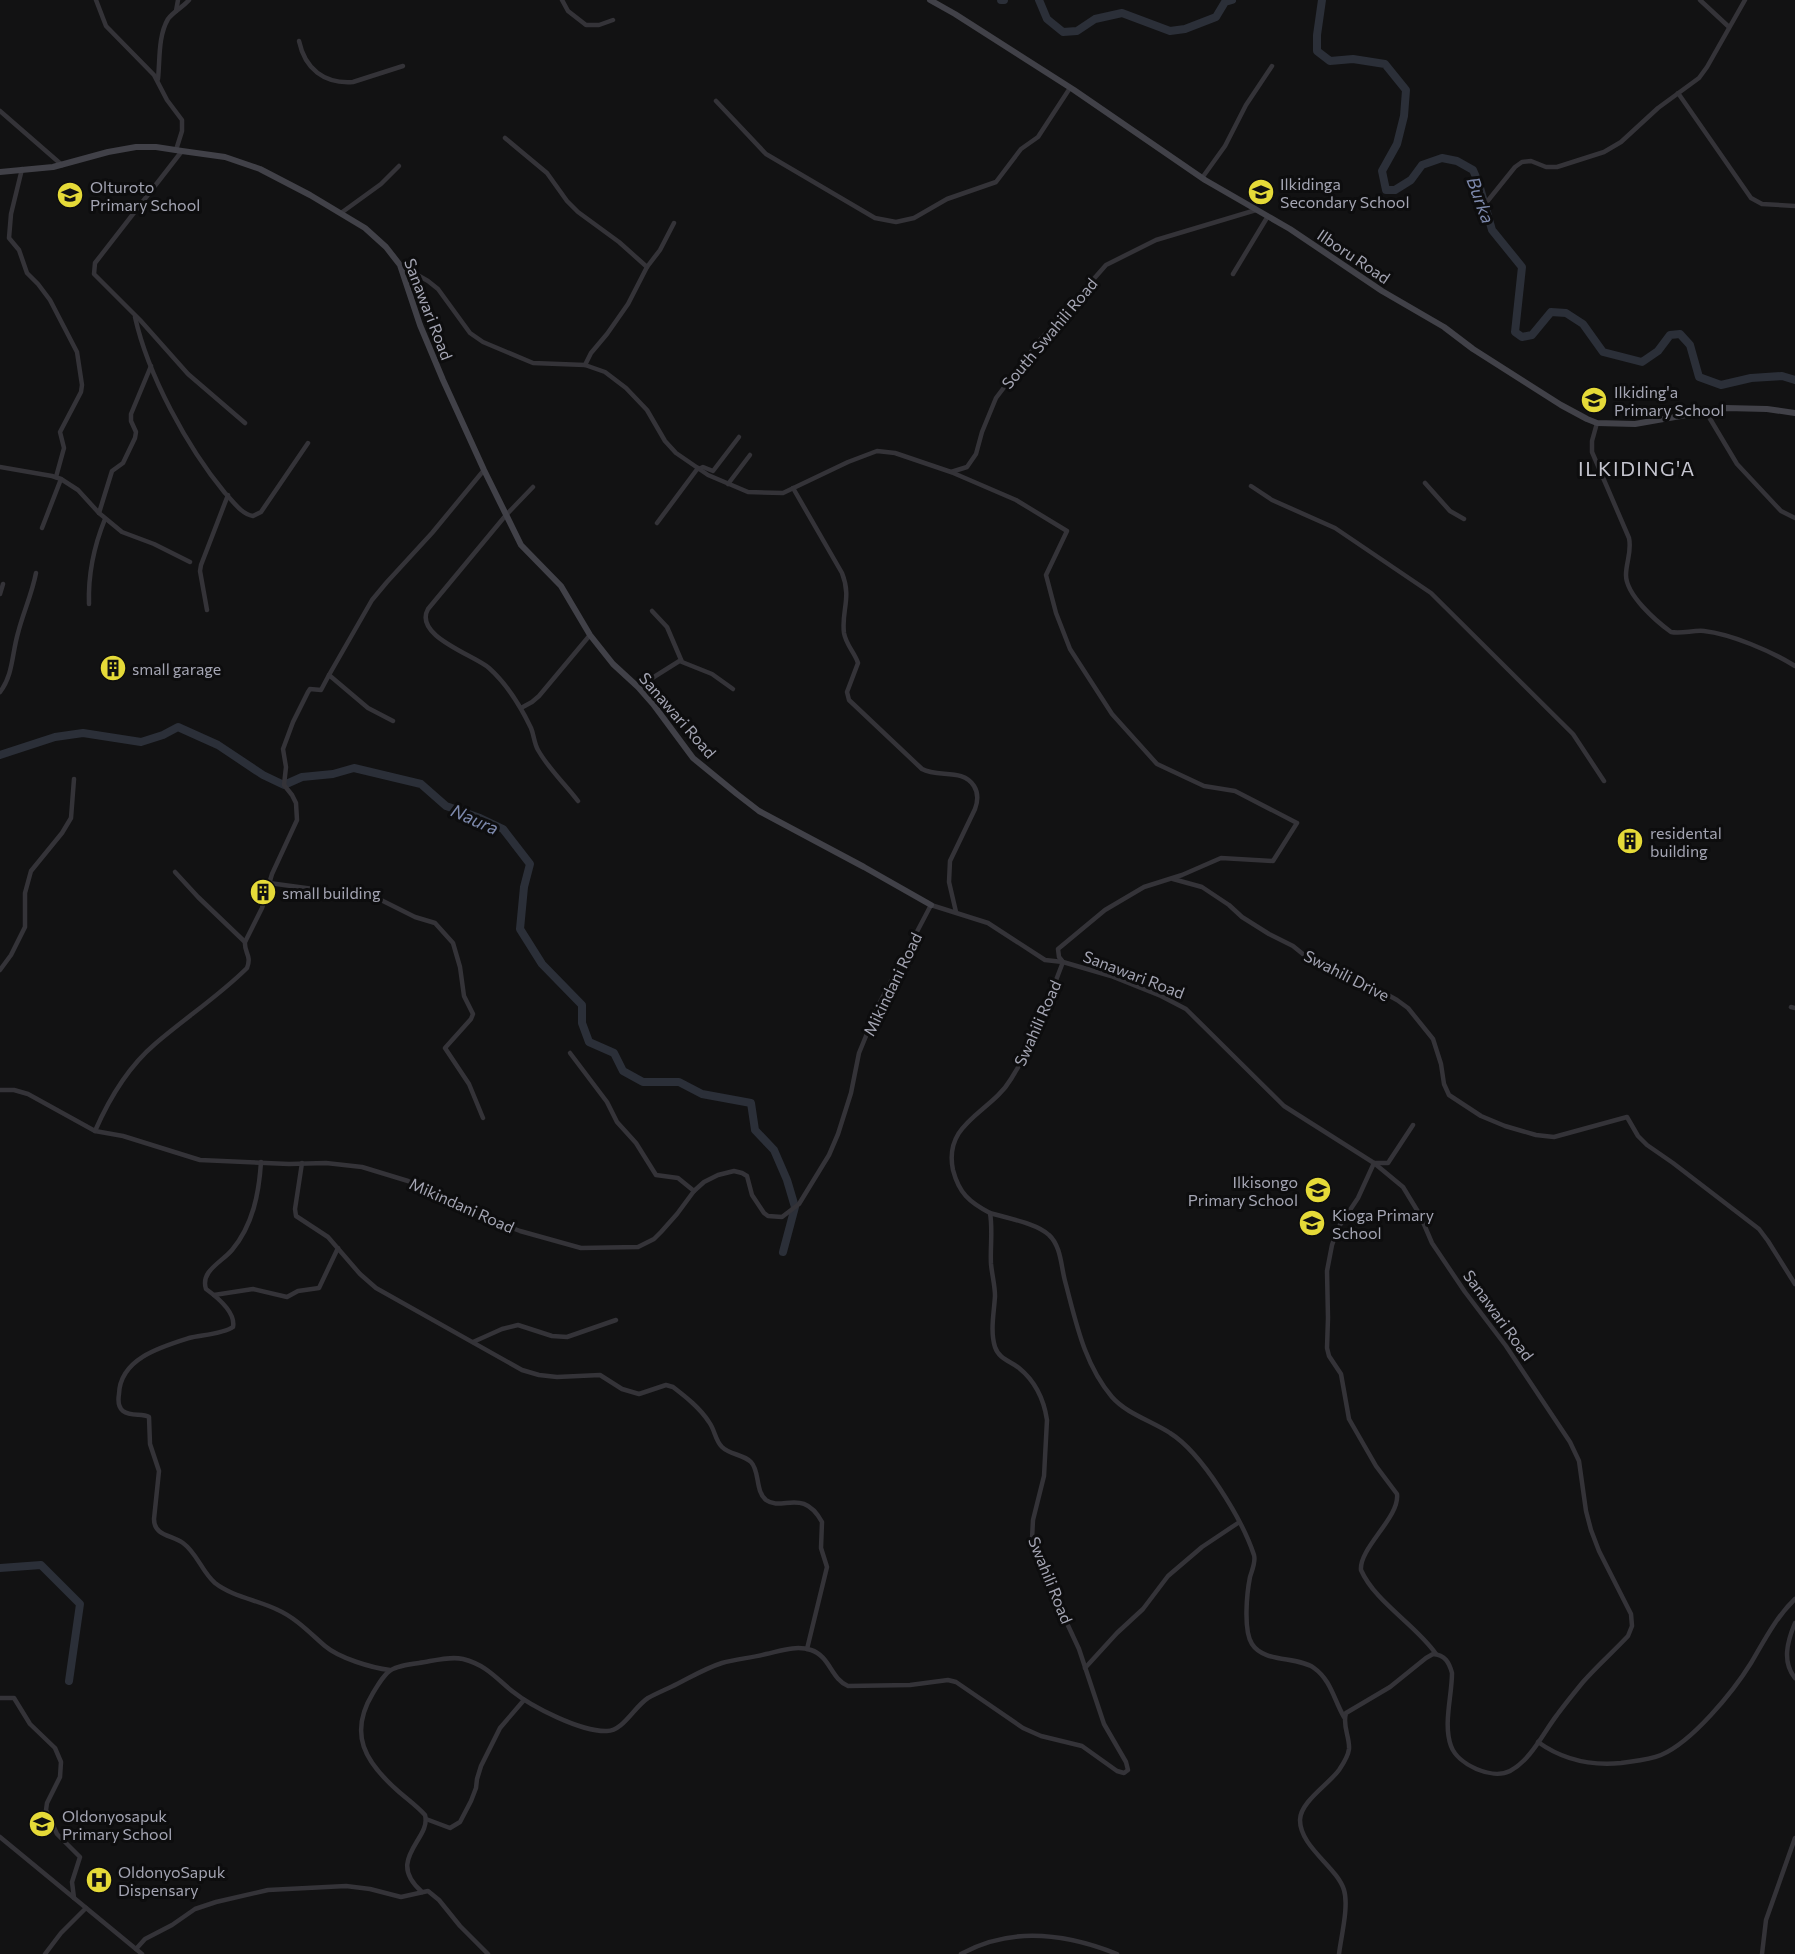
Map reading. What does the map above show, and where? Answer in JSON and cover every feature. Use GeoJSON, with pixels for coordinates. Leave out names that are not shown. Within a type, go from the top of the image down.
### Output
{"type":"FeatureCollection","features":[{"type":"Feature","properties":{"kind":"street"},"geometry":{"type":"LineString","coordinates":[[96,0],[106,26],[154,75],[183,123],[183,131],[179,150],[94,267],[94,274],[188,374],[245,423]]}},
{"type":"Feature","properties":{"kind":"street"},"geometry":{"type":"LineString","coordinates":[[176,11],[178,0]]}},
{"type":"Feature","properties":{"kind":"street"},"geometry":{"type":"LineString","coordinates":[[158,82],[161,38],[169,18],[189,0]]}},
{"type":"Feature","properties":{"kind":"street"},"geometry":{"type":"LineString","coordinates":[[562,0],[577,20],[586,25],[599,25],[613,20]]}},
{"type":"Feature","properties":{"kind":"street","name":"Ilboru Road"},"geometry":{"type":"LineString","coordinates":[[930,0],[1070,87],[1202,178],[1290,229],[1382,291],[1444,327],[1473,349],[1561,405],[1597,423],[1635,424],[1726,408],[1792,412]]}},
{"type":"Feature","properties":{"kind":"street"},"geometry":{"type":"LineString","coordinates":[[1700,0],[1729,27]]}},
{"type":"Feature","properties":{"kind":"street"},"geometry":{"type":"LineString","coordinates":[[1486,203],[1519,164],[1531,161],[1546,167],[1557,167],[1604,152],[1621,142],[1704,72],[1745,0]]}},
{"type":"Feature","properties":{"kind":"street"},"geometry":{"type":"LineString","coordinates":[[299,40],[302,54],[308,64],[319,75],[332,80],[344,83],[353,82],[403,66]]}},
{"type":"Feature","properties":{"kind":"street"},"geometry":{"type":"LineString","coordinates":[[1202,178],[1225,146],[1243,110],[1272,66]]}},
{"type":"Feature","properties":{"kind":"street"},"geometry":{"type":"LineString","coordinates":[[716,101],[766,153],[875,218],[896,222],[914,218],[947,199],[996,182],[1003,176],[1021,149],[1040,134],[1070,87]]}},
{"type":"Feature","properties":{"kind":"street"},"geometry":{"type":"LineString","coordinates":[[1678,93],[1751,198],[1767,205],[1795,206]]}},
{"type":"Feature","properties":{"kind":"street"},"geometry":{"type":"LineString","coordinates":[[0,111],[62,165]]}},
{"type":"Feature","properties":{"kind":"street"},"geometry":{"type":"LineString","coordinates":[[505,138],[547,173],[578,212],[646,267]]}},
{"type":"Feature","properties":{"kind":"street","name":"Sanawari Road"},"geometry":{"type":"LineString","coordinates":[[0,172],[62,165],[135,147],[150,146],[225,157],[251,165],[310,195],[371,233],[400,265],[420,325],[450,398],[521,545],[561,586],[590,635],[613,664],[638,687],[693,758],[759,811],[931,906],[988,923],[1045,960],[1063,962],[1111,976],[1161,996],[1186,1009],[1284,1106],[1374,1163],[1403,1187],[1420,1215],[1432,1243],[1506,1346],[1570,1442],[1579,1461],[1591,1530],[1599,1551],[1631,1614],[1632,1626],[1628,1636],[1584,1681],[1517,1766],[1501,1773],[1478,1770],[1461,1760],[1451,1745],[1449,1718],[1452,1673],[1447,1660],[1436,1654],[1424,1638],[1382,1598],[1361,1570],[1363,1557],[1378,1537],[1396,1503],[1397,1494],[1376,1466],[1349,1419],[1341,1374],[1329,1356],[1327,1348],[1329,1318],[1327,1271],[1338,1228],[1358,1198],[1374,1163]]}},
{"type":"Feature","properties":{"kind":"street"},"geometry":{"type":"LineString","coordinates":[[341,213],[381,184],[399,166]]}},
{"type":"Feature","properties":{"kind":"street"},"geometry":{"type":"LineString","coordinates":[[22,169],[11,214],[9,238],[19,250],[27,273],[42,289],[77,352],[82,385],[80,394],[60,432],[64,448],[59,478],[42,528]]}},
{"type":"Feature","properties":{"kind":"street","name":"South Swahili Road"},"geometry":{"type":"LineString","coordinates":[[951,472],[967,467],[976,454],[996,398],[1040,340],[1106,266],[1156,240],[1256,210]]}},
{"type":"Feature","properties":{"kind":"street"},"geometry":{"type":"LineString","coordinates":[[1233,274],[1268,216]]}},
{"type":"Feature","properties":{"kind":"street"},"geometry":{"type":"LineString","coordinates":[[585,365],[591,353],[628,304],[646,267],[660,250],[674,223]]}},
{"type":"Feature","properties":{"kind":"street"},"geometry":{"type":"LineString","coordinates":[[400,265],[438,289],[470,333],[483,342],[532,363],[585,365],[605,372],[626,388],[647,411],[665,441],[676,453],[708,475],[748,492],[783,493],[877,451],[895,453],[951,472]]}},
{"type":"Feature","properties":{"kind":"street"},"geometry":{"type":"LineString","coordinates":[[135,316],[141,341],[164,395],[206,468],[245,514],[256,516],[269,501],[308,443]]}},
{"type":"Feature","properties":{"kind":"street"},"geometry":{"type":"LineString","coordinates":[[99,513],[112,471],[123,463],[135,438],[136,432],[131,421],[131,414],[152,366]]}},
{"type":"Feature","properties":{"kind":"street"},"geometry":{"type":"LineString","coordinates":[[1706,411],[1737,464],[1781,511],[1795,518]]}},
{"type":"Feature","properties":{"kind":"street"},"geometry":{"type":"LineString","coordinates":[[1597,423],[1592,441],[1592,452],[1629,538],[1631,549],[1626,580],[1634,597],[1671,632],[1698,631],[1722,635],[1771,652],[1795,666]]}},
{"type":"Feature","properties":{"kind":"street"},"geometry":{"type":"LineString","coordinates":[[657,523],[699,469],[703,467],[713,471],[739,437]]}},
{"type":"Feature","properties":{"kind":"street"},"geometry":{"type":"LineString","coordinates":[[728,484],[750,455]]}},
{"type":"Feature","properties":{"kind":"street"},"geometry":{"type":"LineString","coordinates":[[0,467],[59,478],[78,490],[105,519],[131,536],[154,544],[190,562]]}},
{"type":"Feature","properties":{"kind":"street"},"geometry":{"type":"LineString","coordinates":[[95,1131],[111,1098],[129,1072],[154,1044],[247,968],[249,955],[244,945],[245,942],[262,908],[275,866],[297,820],[296,803],[284,785],[286,768],[283,748],[293,722],[310,689],[321,690],[372,600],[484,470]]}},
{"type":"Feature","properties":{"kind":"street","name":"Swahili Road"},"geometry":{"type":"LineString","coordinates":[[807,1649],[822,1656],[841,1683],[848,1686],[910,1685],[948,1680],[956,1682],[1023,1728],[1041,1736],[1082,1746],[1117,1771],[1126,1773],[1128,1766],[1104,1724],[1069,1626],[1051,1589],[1032,1539],[1033,1520],[1044,1476],[1047,1420],[1044,1403],[1028,1377],[1001,1356],[995,1347],[993,1329],[995,1294],[991,1266],[990,1213],[969,1201],[955,1177],[951,1161],[954,1140],[968,1121],[1003,1092],[1029,1048],[1063,962],[1058,950],[1077,932],[1105,910],[1144,887],[1221,858],[1273,861],[1297,823],[1235,791],[1204,786],[1157,764],[1112,714],[1070,649],[1056,613],[1046,575],[1067,531],[1016,500],[951,472]]}},
{"type":"Feature","properties":{"kind":"street"},"geometry":{"type":"LineString","coordinates":[[1425,483],[1450,511],[1464,519]]}},
{"type":"Feature","properties":{"kind":"street"},"geometry":{"type":"LineString","coordinates":[[1251,486],[1272,500],[1342,532],[1431,593],[1576,738],[1604,781]]}},
{"type":"Feature","properties":{"kind":"street"},"geometry":{"type":"LineString","coordinates":[[533,487],[506,515],[428,609],[426,621],[428,627],[450,647],[487,667],[516,698],[539,752],[578,801]]}},
{"type":"Feature","properties":{"kind":"street"},"geometry":{"type":"LineString","coordinates":[[793,488],[842,573],[846,586],[844,632],[858,663],[848,688],[848,698],[922,769],[933,773],[960,775],[970,781],[976,790],[975,809],[950,861],[949,875],[956,912]]}},
{"type":"Feature","properties":{"kind":"street"},"geometry":{"type":"LineString","coordinates":[[207,610],[201,565],[228,495]]}},
{"type":"Feature","properties":{"kind":"street"},"geometry":{"type":"LineString","coordinates":[[88,604],[93,555],[105,519]]}},
{"type":"Feature","properties":{"kind":"street"},"geometry":{"type":"LineString","coordinates":[[0,692],[8,679],[18,631],[36,573]]}},
{"type":"Feature","properties":{"kind":"street"},"geometry":{"type":"LineString","coordinates":[[0,594],[3,584]]}},
{"type":"Feature","properties":{"kind":"street"},"geometry":{"type":"LineString","coordinates":[[652,611],[667,627],[681,660],[712,674],[733,689]]}},
{"type":"Feature","properties":{"kind":"street"},"geometry":{"type":"LineString","coordinates":[[521,708],[539,696],[590,635]]}},
{"type":"Feature","properties":{"kind":"street"},"geometry":{"type":"LineString","coordinates":[[638,687],[681,660]]}},
{"type":"Feature","properties":{"kind":"street"},"geometry":{"type":"LineString","coordinates":[[329,675],[368,708],[393,721]]}},
{"type":"Feature","properties":{"kind":"street"},"geometry":{"type":"LineString","coordinates":[[0,969],[11,955],[25,927],[25,893],[32,871],[71,818],[74,779]]}},
{"type":"Feature","properties":{"kind":"street"},"geometry":{"type":"LineString","coordinates":[[175,872],[245,942]]}},
{"type":"Feature","properties":{"kind":"street","name":"Swahili Drive"},"geometry":{"type":"LineString","coordinates":[[1170,879],[1202,887],[1242,917],[1293,946],[1310,959],[1356,977],[1402,1004],[1433,1040],[1449,1095],[1481,1116],[1536,1135],[1554,1137],[1627,1118],[1642,1141],[1759,1229],[1795,1284]]}},
{"type":"Feature","properties":{"kind":"street"},"geometry":{"type":"LineString","coordinates":[[269,883],[373,896],[439,926],[453,944],[460,968],[464,996],[473,1014],[445,1048],[469,1084],[483,1118]]}},
{"type":"Feature","properties":{"kind":"street","name":"Mikindani Road"},"geometry":{"type":"LineString","coordinates":[[0,1090],[28,1094],[95,1131],[123,1136],[200,1160],[326,1162],[362,1167],[408,1181],[500,1225],[581,1248],[628,1248],[645,1245],[661,1232],[694,1191],[704,1182],[718,1175],[734,1171],[747,1176],[752,1195],[768,1216],[782,1217],[799,1204],[829,1155],[838,1134],[859,1053],[880,1002],[931,906]]}},
{"type":"Feature","properties":{"kind":"street"},"geometry":{"type":"LineString","coordinates":[[570,1053],[607,1102],[617,1122],[636,1143],[656,1175],[678,1178],[694,1191]]}},
{"type":"Feature","properties":{"kind":"street"},"geometry":{"type":"LineString","coordinates":[[1374,1163],[1388,1163],[1413,1125]]}},
{"type":"Feature","properties":{"kind":"street"},"geometry":{"type":"LineString","coordinates":[[261,1162],[258,1191],[247,1227],[232,1250],[206,1276],[206,1289],[230,1312],[234,1321],[233,1327],[226,1331],[189,1338],[148,1353],[129,1368],[121,1378],[118,1400],[123,1411],[149,1417],[150,1444],[159,1471],[154,1525],[160,1532],[183,1543],[207,1575],[224,1588],[285,1613],[337,1655],[390,1670],[402,1665],[453,1658],[464,1659],[487,1668],[524,1700],[556,1717],[591,1729],[606,1731],[621,1726],[633,1710],[648,1698],[710,1667],[782,1650],[807,1649],[827,1567],[821,1548],[822,1522],[812,1509],[800,1502],[773,1503],[765,1499],[752,1462],[728,1452],[721,1446],[706,1418],[673,1387],[666,1385],[639,1394],[622,1389],[595,1374],[557,1377],[539,1375],[516,1367],[370,1283],[324,1233],[296,1216],[302,1163]]}},
{"type":"Feature","properties":{"kind":"street"},"geometry":{"type":"LineString","coordinates":[[990,1213],[1038,1228],[1049,1235],[1057,1246],[1077,1326],[1096,1375],[1119,1404],[1172,1434],[1194,1453],[1221,1491],[1255,1559],[1250,1580],[1247,1615],[1252,1645],[1265,1653],[1294,1662],[1303,1662],[1316,1669],[1331,1689],[1344,1717],[1349,1743],[1348,1754],[1337,1773],[1305,1807],[1300,1821],[1303,1833],[1343,1887],[1344,1908],[1339,1954]]}},
{"type":"Feature","properties":{"kind":"street"},"geometry":{"type":"LineString","coordinates":[[214,1295],[253,1289],[286,1297],[298,1291],[319,1288],[338,1248]]}},
{"type":"Feature","properties":{"kind":"street"},"geometry":{"type":"LineString","coordinates":[[473,1342],[502,1329],[518,1325],[552,1336],[567,1337],[616,1320]]}},
{"type":"Feature","properties":{"kind":"street"},"geometry":{"type":"LineString","coordinates":[[1085,1668],[1143,1609],[1168,1576],[1202,1547],[1238,1523]]}},
{"type":"Feature","properties":{"kind":"street"},"geometry":{"type":"LineString","coordinates":[[1538,1742],[1570,1759],[1596,1764],[1635,1761],[1662,1754],[1687,1738],[1724,1699],[1748,1667],[1782,1613],[1795,1599]]}},
{"type":"Feature","properties":{"kind":"street"},"geometry":{"type":"LineString","coordinates":[[1795,1623],[1787,1646],[1789,1671],[1795,1678]]}},
{"type":"Feature","properties":{"kind":"street"},"geometry":{"type":"LineString","coordinates":[[1344,1717],[1351,1709],[1390,1687],[1426,1658],[1436,1654]]}},
{"type":"Feature","properties":{"kind":"street"},"geometry":{"type":"LineString","coordinates":[[390,1670],[368,1702],[362,1721],[361,1744],[368,1758],[387,1782],[424,1813],[425,1828],[412,1847],[409,1860],[411,1881],[422,1892]]}},
{"type":"Feature","properties":{"kind":"street"},"geometry":{"type":"LineString","coordinates":[[0,1698],[14,1698],[30,1724],[50,1742],[60,1758],[60,1777],[47,1803],[46,1810],[57,1834],[80,1857],[72,1882],[74,1898]]}},
{"type":"Feature","properties":{"kind":"street"},"geometry":{"type":"LineString","coordinates":[[426,1819],[450,1828],[460,1822],[473,1797],[481,1767],[500,1728],[524,1700]]}},
{"type":"Feature","properties":{"kind":"street"},"geometry":{"type":"LineString","coordinates":[[0,1837],[142,1954]]}},
{"type":"Feature","properties":{"kind":"street"},"geometry":{"type":"LineString","coordinates":[[1762,1954],[1766,1920],[1795,1838]]}},
{"type":"Feature","properties":{"kind":"street"},"geometry":{"type":"LineString","coordinates":[[136,1950],[145,1939],[172,1925],[195,1909],[216,1902],[268,1890],[346,1886],[401,1897],[428,1891],[488,1954]]}},
{"type":"Feature","properties":{"kind":"street"},"geometry":{"type":"LineString","coordinates":[[45,1954],[61,1933],[86,1908]]}},
{"type":"Feature","properties":{"kind":"street"},"geometry":{"type":"LineString","coordinates":[[962,1954],[1007,1938],[1036,1935],[1088,1944],[1117,1954]]}},
{"type":"Feature","properties":{"kind":"waterway","name":"Burka"},"geometry":{"type":"LineString","coordinates":[[1039,0],[1047,19],[1063,32],[1077,31],[1095,19],[1122,13],[1170,31],[1185,29],[1216,17],[1225,2],[1232,0]]}},
{"type":"Feature","properties":{"kind":"waterway","name":"Burka"},"geometry":{"type":"LineString","coordinates":[[1322,0],[1317,51],[1330,61],[1353,59],[1385,64],[1406,90],[1404,116],[1397,144],[1382,171],[1386,190],[1395,190],[1411,180],[1422,165],[1442,158],[1457,161],[1473,170],[1492,230],[1522,267],[1515,332],[1522,337],[1532,335],[1551,312],[1566,313],[1583,324],[1603,352],[1642,362],[1658,351],[1670,335],[1680,334],[1690,345],[1699,377],[1721,385],[1751,378],[1782,376],[1795,380]]}},
{"type":"Feature","properties":{"kind":"waterway","name":"Naura"},"geometry":{"type":"LineString","coordinates":[[0,755],[55,737],[83,733],[141,742],[178,727],[218,745],[263,775],[284,785],[302,777],[333,774],[354,768],[421,784],[446,806],[503,829],[530,864],[524,887],[520,929],[542,964],[582,1005],[582,1023],[589,1042],[614,1053],[623,1071],[643,1082],[679,1082],[702,1094],[751,1103],[755,1130],[774,1150],[787,1180],[795,1207],[783,1252]]}},
{"type":"Feature","properties":{"kind":"waterway"},"geometry":{"type":"LineString","coordinates":[[0,1568],[41,1565],[80,1604],[69,1681]]}},
{"type":"Feature","properties":{"kind":"place","name":"Ilkidinga Secondary School"},"geometry":{"type":"Point","coordinates":[1261,192]}},
{"type":"Feature","properties":{"kind":"place","name":"Olturoto Primary School"},"geometry":{"type":"Point","coordinates":[70,195]}},
{"type":"Feature","properties":{"kind":"place","name":"Ilkiding'a Primary School"},"geometry":{"type":"Point","coordinates":[1594,400]}},
{"type":"Feature","properties":{"kind":"place","name":"small garage"},"geometry":{"type":"Point","coordinates":[113,668]}},
{"type":"Feature","properties":{"kind":"place","name":"residental building"},"geometry":{"type":"Point","coordinates":[1630,841]}},
{"type":"Feature","properties":{"kind":"place","name":"small building"},"geometry":{"type":"Point","coordinates":[263,892]}},
{"type":"Feature","properties":{"kind":"place","name":"Ilkisongo Primary School"},"geometry":{"type":"Point","coordinates":[1318,1190]}},
{"type":"Feature","properties":{"kind":"place","name":"Kioga Primary School"},"geometry":{"type":"Point","coordinates":[1312,1223]}},
{"type":"Feature","properties":{"kind":"place","name":"Oldonyosapuk Primary School"},"geometry":{"type":"Point","coordinates":[42,1824]}},
{"type":"Feature","properties":{"kind":"place","name":"OldonyoSapuk Dispensary"},"geometry":{"type":"Point","coordinates":[99,1880]}},
{"type":"Feature","properties":{"kind":"district","name":"ILKIDING'A"},"geometry":{"type":"Point","coordinates":[1637,468]}}]}
